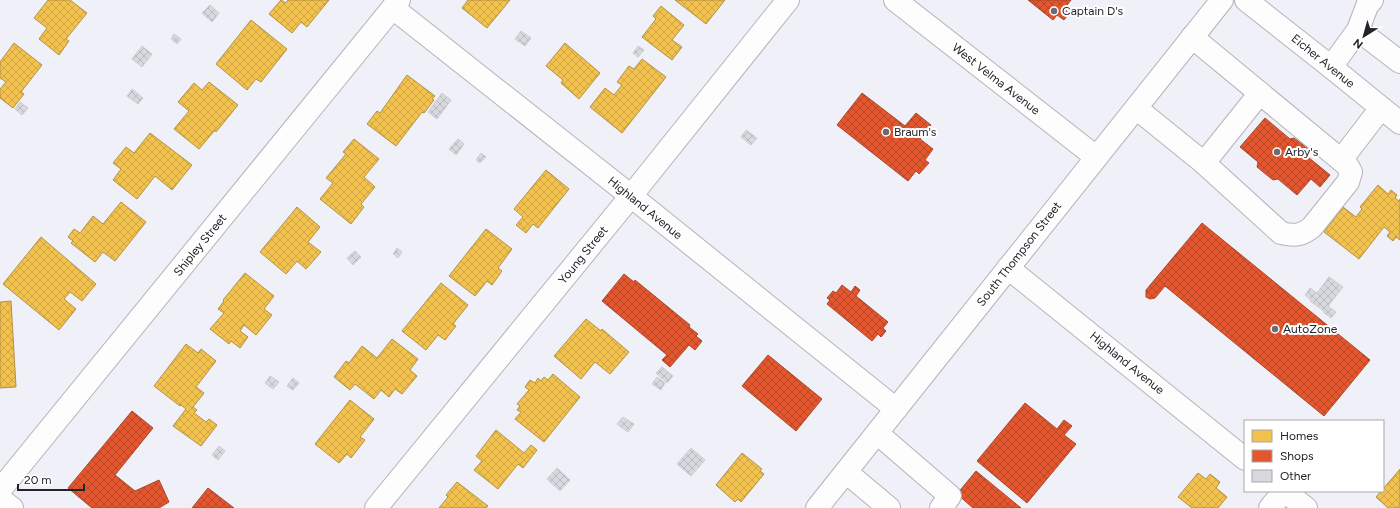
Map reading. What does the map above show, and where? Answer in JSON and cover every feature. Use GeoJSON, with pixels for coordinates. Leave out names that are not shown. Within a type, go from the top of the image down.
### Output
{"type":"FeatureCollection","features":[{"type":"Feature","properties":{"kind":"street","name":"Young Street"},"geometry":{"type":"LineString","coordinates":[[376,508],[631,196],[788,0]]}},
{"type":"Feature","properties":{"kind":"street","name":"West Velma Avenue"},"geometry":{"type":"LineString","coordinates":[[895,0],[1096,157]]}},
{"type":"Feature","properties":{"kind":"street","name":"South Thompson Street"},"geometry":{"type":"LineString","coordinates":[[817,508],[1222,0]]}},
{"type":"Feature","properties":{"kind":"street","name":"Eicher Avenue"},"geometry":{"type":"LineString","coordinates":[[1246,0],[1400,123]]}},
{"type":"Feature","properties":{"kind":"street"},"geometry":{"type":"LineString","coordinates":[[1331,67],[1358,30],[1367,6],[1372,0]]}},
{"type":"Feature","properties":{"kind":"street","name":"Highland Avenue"},"geometry":{"type":"LineString","coordinates":[[396,4],[631,196],[896,409]]}},
{"type":"Feature","properties":{"kind":"street","name":"Shipley Street"},"geometry":{"type":"LineString","coordinates":[[4,502],[396,4]]}},
{"type":"Feature","properties":{"kind":"street"},"geometry":{"type":"LineString","coordinates":[[1358,30],[1400,62]]}},
{"type":"Feature","properties":{"kind":"street"},"geometry":{"type":"LineString","coordinates":[[1136,108],[1204,163],[1281,233],[1294,236],[1305,233],[1312,227],[1348,182],[1350,172],[1347,165],[1192,37]]}},
{"type":"Feature","properties":{"kind":"street"},"geometry":{"type":"LineString","coordinates":[[1204,163],[1260,93]]}},
{"type":"Feature","properties":{"kind":"street"},"geometry":{"type":"LineString","coordinates":[[1341,160],[1381,108]]}},
{"type":"Feature","properties":{"kind":"street","name":"Highland Avenue"},"geometry":{"type":"LineString","coordinates":[[1008,268],[1244,458]]}},
{"type":"Feature","properties":{"kind":"street"},"geometry":{"type":"LineString","coordinates":[[877,433],[950,496],[941,508]]}},
{"type":"Feature","properties":{"kind":"street"},"geometry":{"type":"LineString","coordinates":[[846,472],[889,508]]}},
{"type":"Feature","properties":{"kind":"street"},"geometry":{"type":"LineString","coordinates":[[1270,508],[1283,492]]}},
{"type":"Feature","properties":{"kind":"street"},"geometry":{"type":"LineString","coordinates":[[1285,492],[1306,508]]}},
{"type":"Feature","properties":{"kind":"building: Homes"},"geometry":{"type":"Polygon","coordinates":[[[48,0],[70,0],[87,13],[66,39],[69,41],[59,55],[39,39],[47,28],[34,18],[48,0]]]}},
{"type":"Feature","properties":{"kind":"building: Homes"},"geometry":{"type":"Polygon","coordinates":[[[281,0],[286,3],[288,0],[329,0],[307,27],[301,22],[292,33],[269,14],[281,0]]]}},
{"type":"Feature","properties":{"kind":"building: Homes"},"geometry":{"type":"Polygon","coordinates":[[[468,0],[510,0],[487,28],[462,8],[468,0]]]}},
{"type":"Feature","properties":{"kind":"building: Homes"},"geometry":{"type":"Polygon","coordinates":[[[675,0],[725,0],[706,24],[675,0]]]}},
{"type":"Feature","properties":{"kind":"building: Homes"},"geometry":{"type":"Polygon","coordinates":[[[661,6],[684,25],[672,40],[682,47],[672,60],[642,37],[656,19],[653,16],[661,6]]]}},
{"type":"Feature","properties":{"kind":"building: Homes"},"geometry":{"type":"Polygon","coordinates":[[[251,20],[287,49],[261,82],[256,79],[247,90],[216,64],[251,20]]]}},
{"type":"Feature","properties":{"kind":"building: Homes"},"geometry":{"type":"Polygon","coordinates":[[[14,43],[42,65],[21,92],[24,94],[13,108],[0,98],[0,89],[6,82],[0,78],[0,62],[14,43]]]}},
{"type":"Feature","properties":{"kind":"building: Homes"},"geometry":{"type":"Polygon","coordinates":[[[565,43],[600,73],[579,99],[561,83],[563,80],[546,66],[565,43]]]}},
{"type":"Feature","properties":{"kind":"building: Homes"},"geometry":{"type":"Polygon","coordinates":[[[642,59],[666,77],[622,133],[590,107],[605,88],[614,95],[622,85],[617,82],[629,66],[634,69],[642,59]]]}},
{"type":"Feature","properties":{"kind":"building: Homes"},"geometry":{"type":"Polygon","coordinates":[[[407,75],[435,96],[432,99],[434,100],[424,113],[422,112],[396,146],[367,124],[377,111],[380,113],[407,75]]]}},
{"type":"Feature","properties":{"kind":"building: Homes"},"geometry":{"type":"Polygon","coordinates":[[[209,82],[238,105],[216,132],[215,130],[199,149],[174,129],[189,111],[178,102],[194,83],[202,90],[209,82]]]}},
{"type":"Feature","properties":{"kind":"building: Homes"},"geometry":{"type":"Polygon","coordinates":[[[150,133],[192,165],[172,190],[155,176],[137,199],[113,180],[121,169],[113,163],[126,147],[134,153],[150,133]]]}},
{"type":"Feature","properties":{"kind":"building: Homes"},"geometry":{"type":"Polygon","coordinates":[[[354,139],[379,159],[364,177],[375,187],[361,204],[364,207],[351,224],[320,199],[333,183],[326,178],[346,154],[343,152],[354,139]]]}},
{"type":"Feature","properties":{"kind":"building: Homes"},"geometry":{"type":"Polygon","coordinates":[[[546,170],[569,189],[538,228],[533,224],[526,233],[516,225],[523,217],[514,209],[546,170]]]}},
{"type":"Feature","properties":{"kind":"building: Homes"},"geometry":{"type":"Polygon","coordinates":[[[1378,185],[1388,194],[1391,190],[1397,195],[1395,198],[1399,201],[1400,199],[1400,240],[1396,237],[1393,241],[1387,236],[1390,232],[1384,227],[1359,259],[1324,232],[1343,207],[1356,217],[1362,209],[1360,207],[1378,185]]]}},
{"type":"Feature","properties":{"kind":"building: Homes"},"geometry":{"type":"Polygon","coordinates":[[[121,202],[146,222],[115,261],[103,252],[95,262],[71,243],[73,241],[68,237],[74,229],[80,233],[93,216],[103,224],[121,202]]]}},
{"type":"Feature","properties":{"kind":"building: Homes"},"geometry":{"type":"Polygon","coordinates":[[[297,207],[320,227],[308,242],[321,252],[306,269],[297,261],[286,274],[260,252],[297,207]]]}},
{"type":"Feature","properties":{"kind":"building: Homes"},"geometry":{"type":"Polygon","coordinates":[[[486,229],[512,249],[498,268],[502,271],[492,285],[487,281],[475,296],[449,276],[486,229]]]}},
{"type":"Feature","properties":{"kind":"building: Homes"},"geometry":{"type":"Polygon","coordinates":[[[41,237],[96,284],[82,301],[70,292],[64,299],[76,309],[59,330],[3,284],[41,237]]]}},
{"type":"Feature","properties":{"kind":"building: Homes"},"geometry":{"type":"Polygon","coordinates":[[[245,273],[274,296],[264,309],[272,315],[256,335],[244,325],[240,331],[248,337],[240,348],[231,341],[229,344],[210,329],[224,313],[218,309],[224,301],[223,300],[245,273]]]}},
{"type":"Feature","properties":{"kind":"building: Homes"},"geometry":{"type":"Polygon","coordinates":[[[441,283],[468,305],[453,324],[456,326],[445,340],[438,335],[426,350],[402,331],[441,283]]]}},
{"type":"Feature","properties":{"kind":"building: Homes"},"geometry":{"type":"Polygon","coordinates":[[[11,301],[16,387],[0,388],[0,302],[11,301]]]}},
{"type":"Feature","properties":{"kind":"building: Homes"},"geometry":{"type":"Polygon","coordinates":[[[586,319],[601,331],[602,329],[629,352],[610,374],[595,362],[581,379],[554,356],[586,319]]]}},
{"type":"Feature","properties":{"kind":"building: Homes"},"geometry":{"type":"Polygon","coordinates":[[[392,339],[418,359],[410,370],[417,376],[402,394],[395,389],[389,397],[381,390],[374,399],[355,384],[350,390],[334,377],[346,361],[349,363],[362,346],[377,358],[392,339]]]}},
{"type":"Feature","properties":{"kind":"building: Homes"},"geometry":{"type":"Polygon","coordinates":[[[186,344],[198,353],[201,349],[216,361],[196,387],[204,393],[193,407],[197,410],[194,413],[206,422],[209,419],[217,425],[201,446],[173,426],[186,409],[154,386],[186,344]]]}},
{"type":"Feature","properties":{"kind":"building: Homes"},"geometry":{"type":"Polygon","coordinates":[[[553,374],[580,397],[544,442],[515,419],[521,412],[517,410],[520,406],[517,404],[529,390],[525,387],[530,380],[535,383],[538,378],[541,381],[544,377],[548,380],[553,374]]]}},
{"type":"Feature","properties":{"kind":"building: Homes"},"geometry":{"type":"Polygon","coordinates":[[[350,400],[374,419],[360,437],[365,440],[351,458],[347,454],[339,463],[315,444],[350,400]]]}},
{"type":"Feature","properties":{"kind":"building: Homes"},"geometry":{"type":"Polygon","coordinates":[[[496,430],[524,453],[531,445],[537,450],[523,468],[518,464],[498,489],[474,470],[482,461],[476,456],[496,430]]]}},
{"type":"Feature","properties":{"kind":"building: Homes"},"geometry":{"type":"Polygon","coordinates":[[[742,453],[762,469],[760,471],[764,474],[741,502],[738,499],[735,502],[716,485],[742,453]]]}},
{"type":"Feature","properties":{"kind":"building: Homes"},"geometry":{"type":"Polygon","coordinates":[[[1400,469],[1400,508],[1388,508],[1376,497],[1380,492],[1384,492],[1384,488],[1400,469]]]}},
{"type":"Feature","properties":{"kind":"building: Homes"},"geometry":{"type":"Polygon","coordinates":[[[1198,473],[1206,479],[1210,474],[1220,482],[1216,488],[1227,497],[1218,508],[1192,508],[1178,497],[1198,473]]]}},
{"type":"Feature","properties":{"kind":"building: Homes"},"geometry":{"type":"Polygon","coordinates":[[[457,482],[488,506],[486,508],[439,508],[448,497],[446,495],[457,482]]]}},
{"type":"Feature","properties":{"kind":"building: Shops","name":"Captain D's"},"geometry":{"type":"Polygon","coordinates":[[[1028,0],[1071,0],[1064,9],[1069,13],[1064,20],[1057,15],[1053,20],[1028,0]]]}},
{"type":"Feature","properties":{"kind":"building: Shops","name":"Braum's"},"geometry":{"type":"Polygon","coordinates":[[[862,93],[905,126],[916,113],[931,125],[920,139],[933,149],[925,160],[929,163],[919,174],[916,171],[908,181],[837,125],[862,93]]]}},
{"type":"Feature","properties":{"kind":"building: Shops","name":"Arby's"},"geometry":{"type":"Polygon","coordinates":[[[1265,118],[1290,139],[1294,138],[1307,148],[1308,157],[1330,175],[1320,187],[1311,179],[1297,195],[1278,179],[1273,180],[1257,167],[1258,162],[1240,147],[1265,118]]]}},
{"type":"Feature","properties":{"kind":"building: Shops","name":"AutoZone"},"geometry":{"type":"Polygon","coordinates":[[[1202,223],[1370,360],[1324,416],[1165,286],[1155,298],[1150,299],[1146,297],[1146,290],[1202,223]]]}},
{"type":"Feature","properties":{"kind":"building: Shops"},"geometry":{"type":"Polygon","coordinates":[[[624,274],[634,282],[635,280],[690,325],[689,327],[698,334],[696,336],[702,341],[695,350],[689,345],[670,367],[662,360],[667,355],[602,301],[624,274]]]}},
{"type":"Feature","properties":{"kind":"building: Shops"},"geometry":{"type":"Polygon","coordinates":[[[842,285],[851,292],[855,286],[860,290],[856,296],[888,322],[883,328],[886,331],[881,337],[878,334],[872,341],[827,304],[830,300],[827,298],[833,291],[836,293],[842,285]]]}},
{"type":"Feature","properties":{"kind":"building: Shops"},"geometry":{"type":"Polygon","coordinates":[[[768,355],[822,399],[796,431],[742,386],[768,355]]]}},
{"type":"Feature","properties":{"kind":"building: Shops"},"geometry":{"type":"Polygon","coordinates":[[[1025,403],[1057,429],[1064,420],[1072,426],[1064,435],[1076,444],[1027,503],[977,461],[1025,403]]]}},
{"type":"Feature","properties":{"kind":"building: Shops"},"geometry":{"type":"Polygon","coordinates":[[[132,411],[153,428],[115,475],[135,491],[159,480],[169,502],[159,508],[92,508],[68,488],[132,411]]]}},
{"type":"Feature","properties":{"kind":"building: Shops"},"geometry":{"type":"Polygon","coordinates":[[[976,471],[1021,508],[973,508],[957,494],[976,471]]]}},
{"type":"Feature","properties":{"kind":"building: Shops"},"geometry":{"type":"Polygon","coordinates":[[[208,488],[234,508],[192,508],[208,488]]]}},
{"type":"Feature","properties":{"kind":"building: Other"},"geometry":{"type":"Polygon","coordinates":[[[210,5],[219,13],[212,22],[202,13],[210,5]]]}},
{"type":"Feature","properties":{"kind":"building: Other"},"geometry":{"type":"Polygon","coordinates":[[[521,31],[531,38],[525,46],[515,39],[521,31]]]}},
{"type":"Feature","properties":{"kind":"building: Other"},"geometry":{"type":"Polygon","coordinates":[[[174,34],[181,39],[177,44],[171,39],[174,34]]]}},
{"type":"Feature","properties":{"kind":"building: Other"},"geometry":{"type":"Polygon","coordinates":[[[142,46],[152,54],[142,67],[132,59],[142,46]]]}},
{"type":"Feature","properties":{"kind":"building: Other"},"geometry":{"type":"Polygon","coordinates":[[[638,46],[644,50],[638,57],[633,53],[638,46]]]}},
{"type":"Feature","properties":{"kind":"building: Other"},"geometry":{"type":"Polygon","coordinates":[[[132,89],[143,98],[138,104],[127,96],[132,89]]]}},
{"type":"Feature","properties":{"kind":"building: Other"},"geometry":{"type":"Polygon","coordinates":[[[442,93],[451,100],[437,119],[428,112],[442,93]]]}},
{"type":"Feature","properties":{"kind":"building: Other"},"geometry":{"type":"Polygon","coordinates":[[[20,102],[28,108],[22,115],[15,109],[20,102]]]}},
{"type":"Feature","properties":{"kind":"building: Other"},"geometry":{"type":"Polygon","coordinates":[[[746,130],[757,138],[751,145],[741,137],[746,130]]]}},
{"type":"Feature","properties":{"kind":"building: Other"},"geometry":{"type":"Polygon","coordinates":[[[458,139],[464,144],[456,155],[449,149],[458,139]]]}},
{"type":"Feature","properties":{"kind":"building: Other"},"geometry":{"type":"Polygon","coordinates":[[[481,153],[486,157],[480,163],[476,160],[481,153]]]}},
{"type":"Feature","properties":{"kind":"building: Other"},"geometry":{"type":"Polygon","coordinates":[[[397,248],[402,252],[398,258],[393,254],[397,248]]]}},
{"type":"Feature","properties":{"kind":"building: Other"},"geometry":{"type":"Polygon","coordinates":[[[355,251],[361,257],[353,265],[347,258],[355,251]]]}},
{"type":"Feature","properties":{"kind":"building: Other"},"geometry":{"type":"Polygon","coordinates":[[[1329,277],[1343,287],[1328,306],[1336,312],[1331,318],[1305,295],[1310,288],[1317,293],[1329,277]]]}},
{"type":"Feature","properties":{"kind":"building: Other"},"geometry":{"type":"Polygon","coordinates":[[[662,367],[673,376],[667,383],[656,373],[662,367]]]}},
{"type":"Feature","properties":{"kind":"building: Other"},"geometry":{"type":"Polygon","coordinates":[[[270,376],[279,382],[273,389],[265,383],[270,376]]]}},
{"type":"Feature","properties":{"kind":"building: Other"},"geometry":{"type":"Polygon","coordinates":[[[657,377],[665,383],[661,390],[652,384],[657,377]]]}},
{"type":"Feature","properties":{"kind":"building: Other"},"geometry":{"type":"Polygon","coordinates":[[[293,378],[299,383],[293,390],[287,386],[293,378]]]}},
{"type":"Feature","properties":{"kind":"building: Other"},"geometry":{"type":"Polygon","coordinates":[[[623,417],[634,424],[628,432],[617,424],[623,417]]]}},
{"type":"Feature","properties":{"kind":"building: Other"},"geometry":{"type":"Polygon","coordinates":[[[219,446],[225,451],[218,460],[212,455],[219,446]]]}},
{"type":"Feature","properties":{"kind":"building: Other"},"geometry":{"type":"Polygon","coordinates":[[[691,448],[705,460],[691,476],[677,464],[691,448]]]}},
{"type":"Feature","properties":{"kind":"building: Other"},"geometry":{"type":"Polygon","coordinates":[[[557,468],[570,480],[560,491],[547,479],[557,468]]]}},
{"type":"Feature","properties":{"kind":"place","name":"Captain D's"},"geometry":{"type":"Point","coordinates":[1054,11]}},
{"type":"Feature","properties":{"kind":"place","name":"Braum's"},"geometry":{"type":"Point","coordinates":[886,132]}},
{"type":"Feature","properties":{"kind":"place","name":"Arby's"},"geometry":{"type":"Point","coordinates":[1277,152]}},
{"type":"Feature","properties":{"kind":"place","name":"AutoZone"},"geometry":{"type":"Point","coordinates":[1275,329]}}]}
